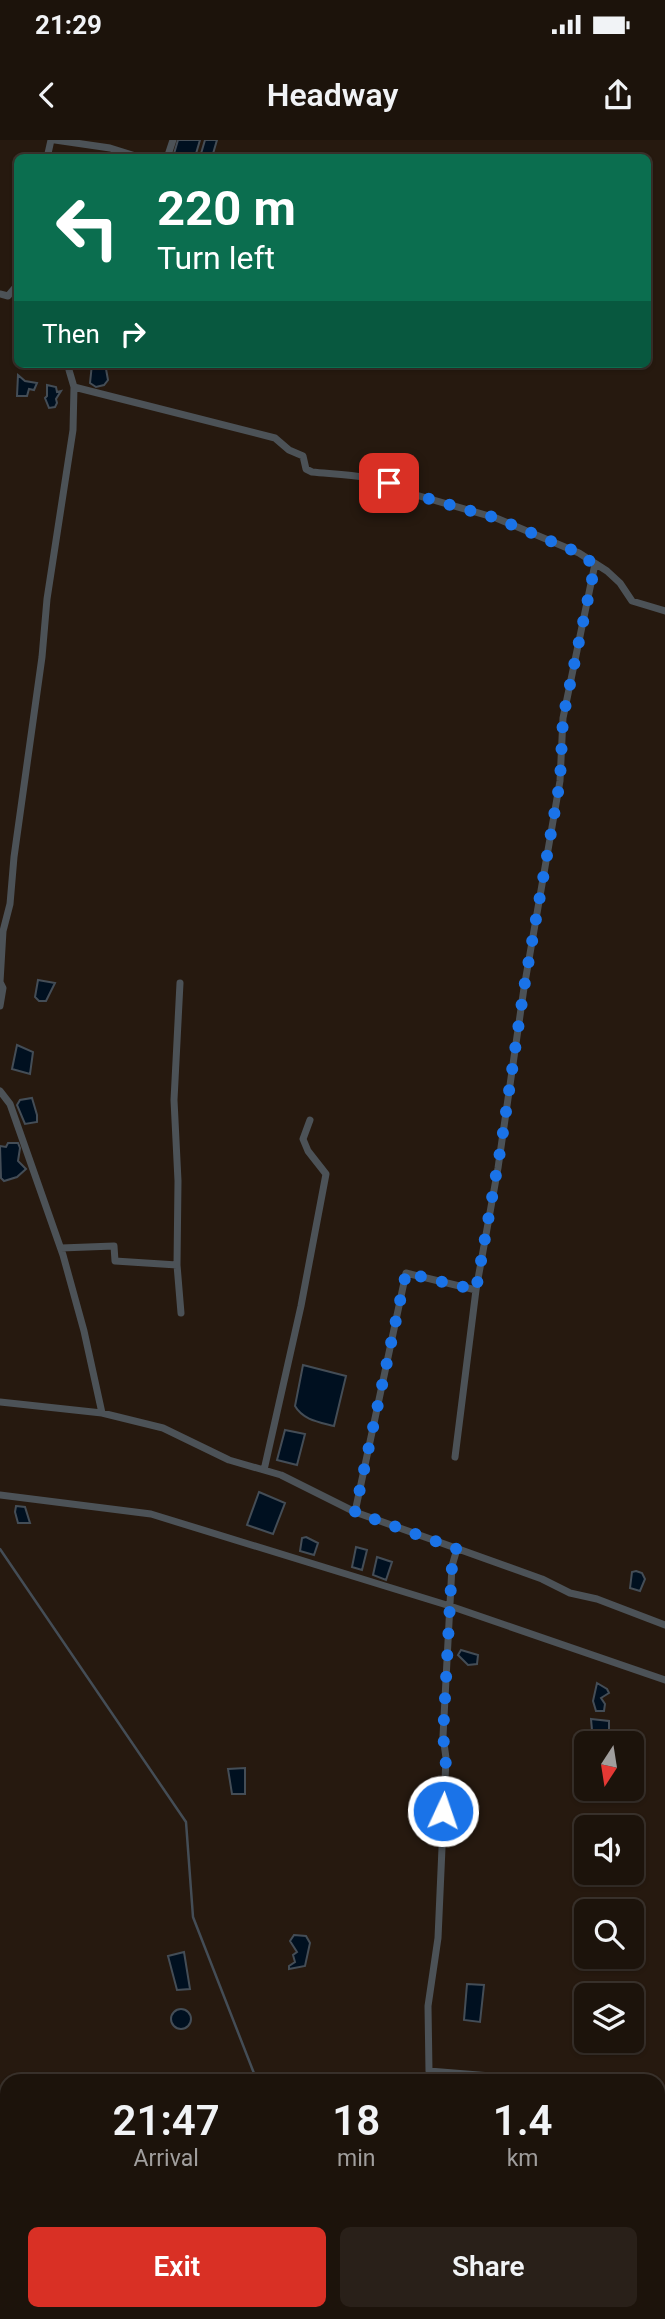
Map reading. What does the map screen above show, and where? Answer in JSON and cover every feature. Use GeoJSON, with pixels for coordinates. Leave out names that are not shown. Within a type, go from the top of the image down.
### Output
{"type":"FeatureCollection","features":[{"type":"Feature","properties":{"kind":"street"},"geometry":{"type":"LineString","coordinates":[[53,140],[110,148],[129,154]]}},
{"type":"Feature","properties":{"kind":"street"},"geometry":{"type":"LineString","coordinates":[[0,294],[8,296],[14,289]]}},
{"type":"Feature","properties":{"kind":"street"},"geometry":{"type":"LineString","coordinates":[[0,1006],[3,988],[0,982],[3,931],[10,904],[13,857],[42,657],[47,599],[73,430],[74,387],[71,368]]}},
{"type":"Feature","properties":{"kind":"street"},"geometry":{"type":"LineString","coordinates":[[74,387],[275,438],[289,450],[303,456],[306,468],[312,472],[389,483],[402,491],[496,518],[579,553],[607,571],[620,583],[632,601],[665,611]]}},
{"type":"Feature","properties":{"kind":"street"},"geometry":{"type":"LineString","coordinates":[[455,1457],[476,1290],[560,781],[563,718],[595,565]]}},
{"type":"Feature","properties":{"kind":"street"},"geometry":{"type":"LineString","coordinates":[[180,983],[174,1100],[178,1181],[177,1265],[181,1313]]}},
{"type":"Feature","properties":{"kind":"street"},"geometry":{"type":"LineString","coordinates":[[0,1091],[10,1104],[61,1248],[84,1331],[102,1413]]}},
{"type":"Feature","properties":{"kind":"street"},"geometry":{"type":"LineString","coordinates":[[264,1470],[301,1306],[326,1174],[308,1151],[303,1139],[310,1120]]}},
{"type":"Feature","properties":{"kind":"street"},"geometry":{"type":"LineString","coordinates":[[61,1248],[114,1247],[115,1261],[177,1265]]}},
{"type":"Feature","properties":{"kind":"street"},"geometry":{"type":"LineString","coordinates":[[355,1512],[406,1273],[476,1290]]}},
{"type":"Feature","properties":{"kind":"street"},"geometry":{"type":"LineString","coordinates":[[0,1402],[102,1413],[163,1428],[229,1460],[281,1475],[355,1512],[542,1579],[570,1593],[665,1625]]}},
{"type":"Feature","properties":{"kind":"street"},"geometry":{"type":"LineString","coordinates":[[0,1495],[151,1514],[450,1606],[665,1680]]}},
{"type":"Feature","properties":{"kind":"street"},"geometry":{"type":"LineString","coordinates":[[457,1549],[452,1566],[443,1736],[446,1758],[438,1938],[428,2006],[429,2071],[467,2074]]}},
{"type":"Feature","properties":{"kind":"water"},"geometry":{"type":"Polygon","coordinates":[[[178,140],[200,140],[196,154],[174,154],[178,140]]]}},
{"type":"Feature","properties":{"kind":"water"},"geometry":{"type":"Polygon","coordinates":[[[205,140],[217,140],[213,154],[201,154],[205,140]]]}},
{"type":"Feature","properties":{"kind":"water"},"geometry":{"type":"Polygon","coordinates":[[[92,368],[106,369],[108,380],[104,385],[96,387],[90,383],[92,368]]]}},
{"type":"Feature","properties":{"kind":"water"},"geometry":{"type":"Polygon","coordinates":[[[18,375],[25,381],[37,383],[34,390],[29,389],[27,396],[17,396],[18,375]]]}},
{"type":"Feature","properties":{"kind":"water"},"geometry":{"type":"Polygon","coordinates":[[[47,385],[56,387],[57,392],[61,391],[55,407],[49,408],[45,398],[47,385]]]}},
{"type":"Feature","properties":{"kind":"water"},"geometry":{"type":"Polygon","coordinates":[[[38,980],[55,983],[46,1001],[39,1001],[35,997],[38,980]]]}},
{"type":"Feature","properties":{"kind":"water"},"geometry":{"type":"Polygon","coordinates":[[[17,1045],[33,1052],[30,1074],[12,1069],[17,1045]]]}},
{"type":"Feature","properties":{"kind":"water"},"geometry":{"type":"Polygon","coordinates":[[[32,1098],[37,1122],[25,1124],[17,1105],[20,1100],[32,1098]]]}},
{"type":"Feature","properties":{"kind":"water"},"geometry":{"type":"Polygon","coordinates":[[[8,1143],[18,1143],[18,1161],[26,1169],[17,1177],[4,1181],[1,1178],[0,1146],[6,1147],[8,1143]]]}},
{"type":"Feature","properties":{"kind":"water"},"geometry":{"type":"Polygon","coordinates":[[[303,1365],[346,1376],[334,1426],[307,1417],[295,1406],[303,1365]]]}},
{"type":"Feature","properties":{"kind":"water"},"geometry":{"type":"Polygon","coordinates":[[[285,1430],[305,1434],[297,1465],[277,1460],[285,1430]]]}},
{"type":"Feature","properties":{"kind":"water"},"geometry":{"type":"Polygon","coordinates":[[[259,1492],[285,1503],[273,1534],[247,1525],[259,1492]]]}},
{"type":"Feature","properties":{"kind":"water"},"geometry":{"type":"Polygon","coordinates":[[[16,1506],[25,1507],[30,1523],[18,1523],[16,1506]]]}},
{"type":"Feature","properties":{"kind":"water"},"geometry":{"type":"Polygon","coordinates":[[[306,1537],[318,1543],[314,1555],[300,1551],[302,1538],[306,1537]]]}},
{"type":"Feature","properties":{"kind":"water"},"geometry":{"type":"Polygon","coordinates":[[[356,1547],[367,1550],[362,1570],[352,1567],[356,1547]]]}},
{"type":"Feature","properties":{"kind":"water"},"geometry":{"type":"Polygon","coordinates":[[[377,1557],[392,1562],[386,1580],[373,1575],[377,1557]]]}},
{"type":"Feature","properties":{"kind":"water"},"geometry":{"type":"Polygon","coordinates":[[[632,1572],[642,1573],[645,1579],[640,1591],[630,1588],[632,1572]]]}},
{"type":"Feature","properties":{"kind":"water"},"geometry":{"type":"Polygon","coordinates":[[[461,1650],[478,1655],[477,1664],[468,1665],[458,1655],[461,1650]]]}},
{"type":"Feature","properties":{"kind":"water"},"geometry":{"type":"Polygon","coordinates":[[[597,1683],[609,1693],[601,1698],[605,1704],[604,1711],[596,1711],[593,1701],[597,1683]]]}},
{"type":"Feature","properties":{"kind":"water"},"geometry":{"type":"Polygon","coordinates":[[[591,1719],[609,1721],[609,1731],[592,1730],[591,1719]]]}},
{"type":"Feature","properties":{"kind":"water"},"geometry":{"type":"Polygon","coordinates":[[[245,1768],[245,1794],[232,1794],[228,1769],[245,1768]]]}},
{"type":"Feature","properties":{"kind":"water"},"geometry":{"type":"Polygon","coordinates":[[[294,1935],[306,1936],[310,1943],[305,1966],[289,1969],[295,1962],[293,1955],[297,1952],[290,1941],[294,1935]]]}},
{"type":"Feature","properties":{"kind":"water"},"geometry":{"type":"Polygon","coordinates":[[[184,1952],[190,1989],[177,1990],[168,1956],[184,1952]]]}},
{"type":"Feature","properties":{"kind":"water"},"geometry":{"type":"Polygon","coordinates":[[[467,1984],[484,1985],[480,2022],[464,2020],[467,1984]]]}},
{"type":"Feature","properties":{"kind":"water"},"geometry":{"type":"Polygon","coordinates":[[[181,2009],[188,2012],[191,2019],[188,2026],[181,2029],[174,2026],[171,2019],[174,2012],[181,2009]]]}},
{"type":"Feature","properties":{"kind":"waterway"},"geometry":{"type":"LineString","coordinates":[[0,1549],[186,1822],[193,1917],[254,2074]]}},
{"type":"Feature","properties":{"kind":"route"},"geometry":{"type":"LineString","coordinates":[[389,483],[402,491],[496,518],[579,553],[595,565],[563,718],[560,781],[476,1290],[406,1273],[355,1512],[457,1549],[452,1566],[443,1736],[446,1758],[443,1811]]}}]}
